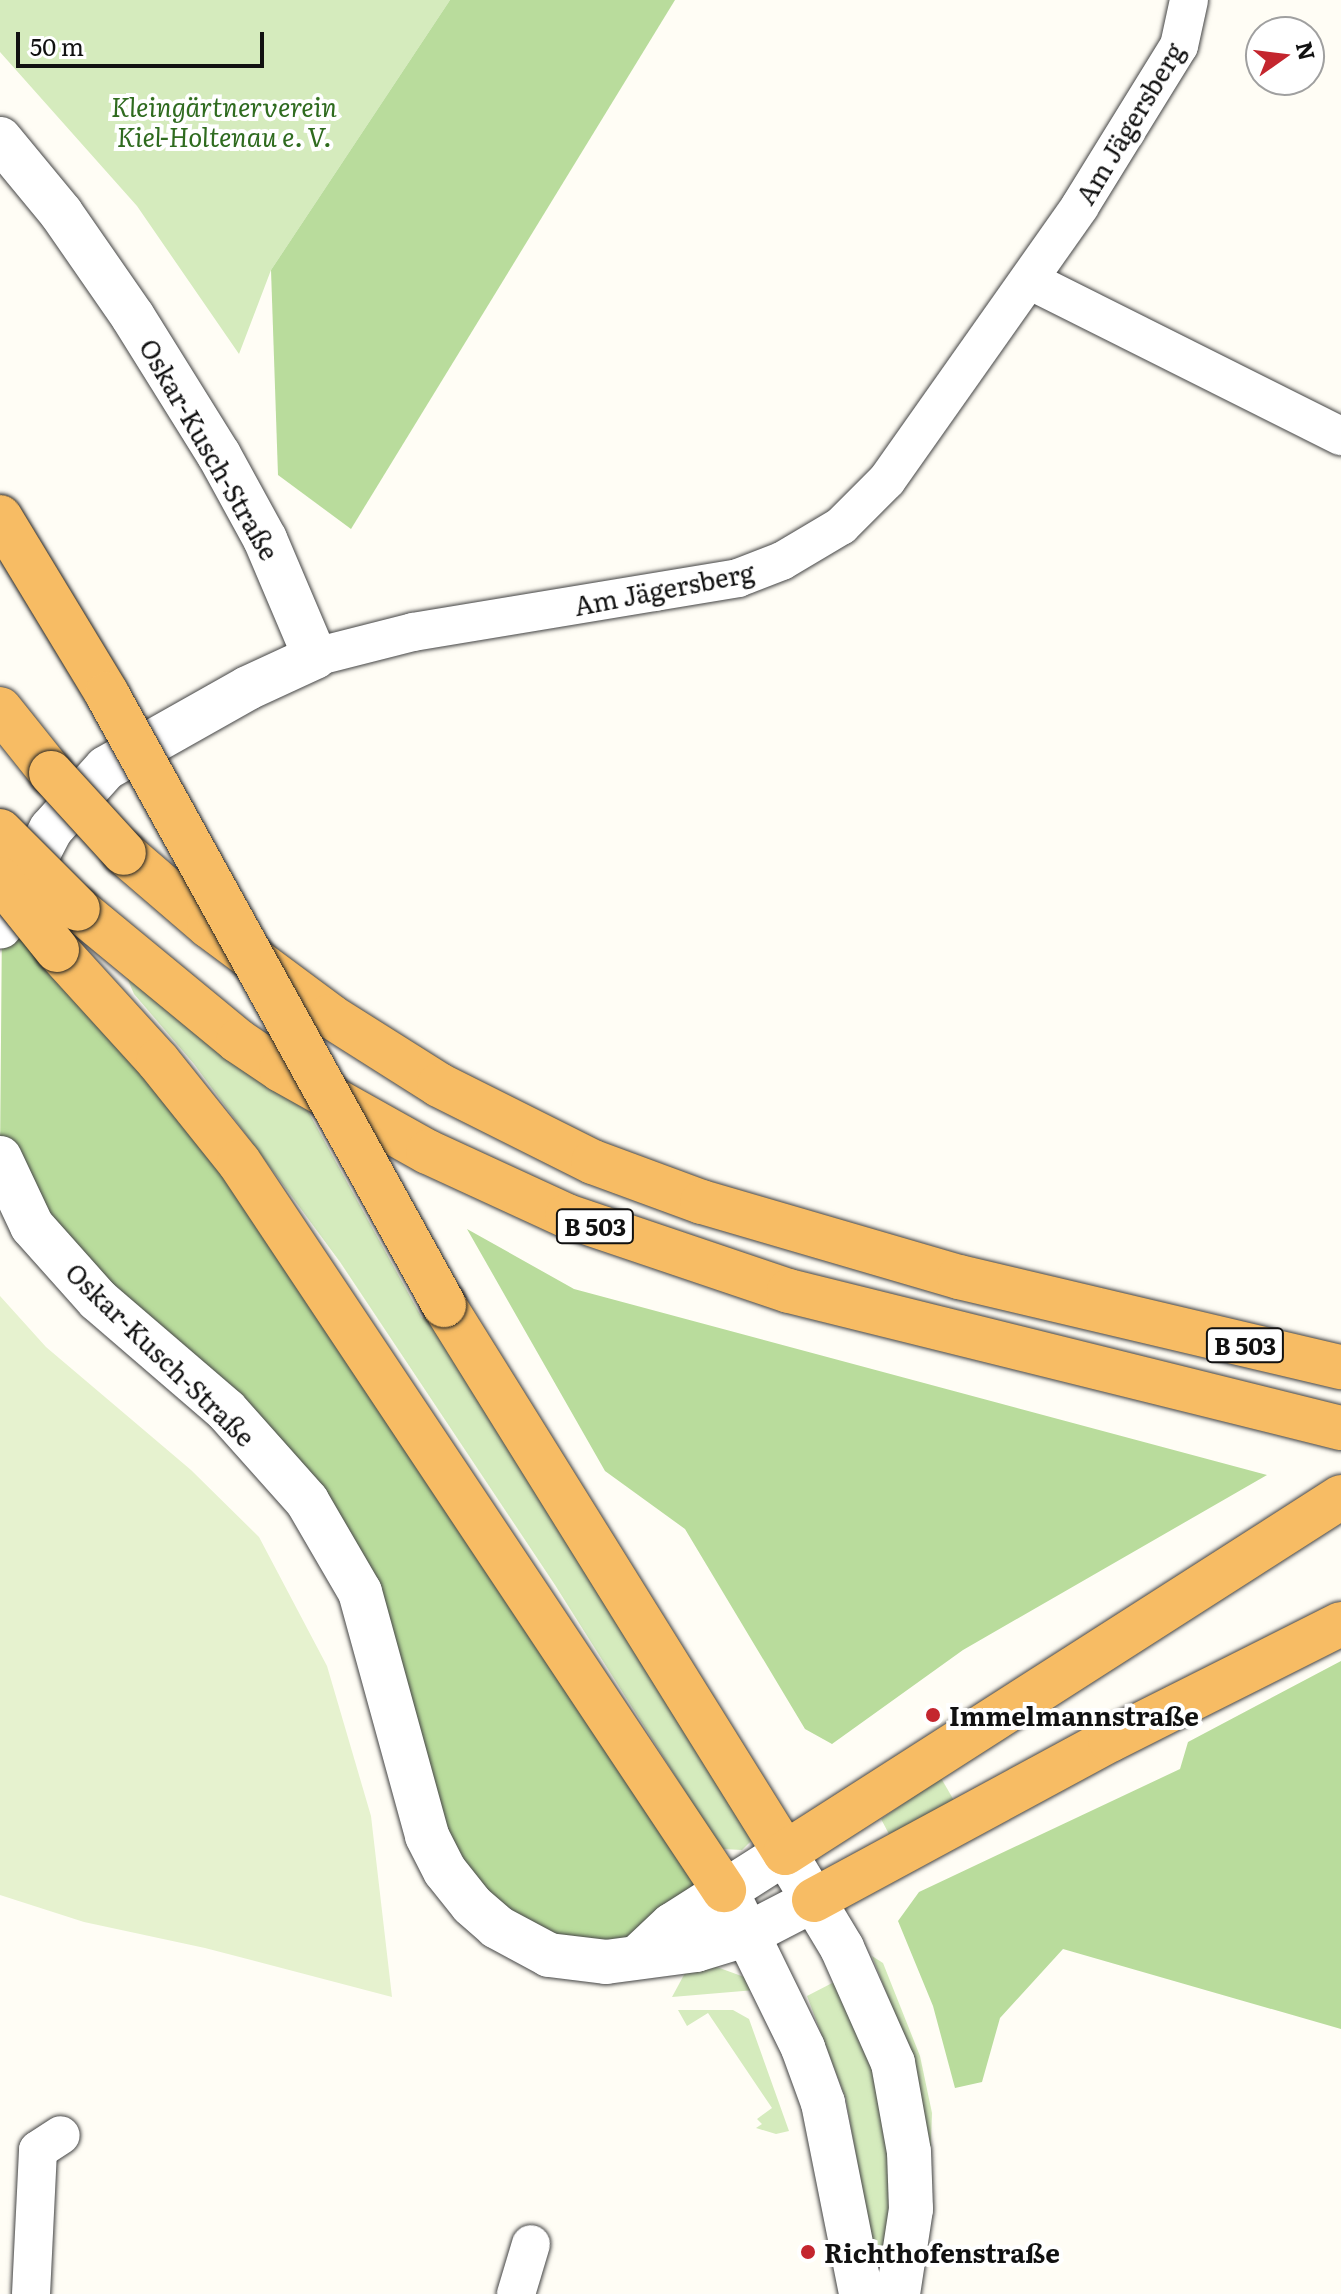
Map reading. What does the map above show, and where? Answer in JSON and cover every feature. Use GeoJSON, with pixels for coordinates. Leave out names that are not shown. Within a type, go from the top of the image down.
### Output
{"type":"FeatureCollection","features":[{"type":"Feature","properties":{"kind":"highway"},"geometry":{"type":"LineString","coordinates":[[0,517],[107,694],[444,1305],[785,1853],[1341,1497]]}},
{"type":"Feature","properties":{"kind":"highway","name":"B 503"},"geometry":{"type":"LineString","coordinates":[[0,709],[51,773],[124,853],[209,926],[330,1016],[439,1085],[593,1162],[702,1202],[944,1273],[1341,1367]]}},
{"type":"Feature","properties":{"kind":"highway","name":"B 503"},"geometry":{"type":"LineString","coordinates":[[0,831],[78,909],[281,1070],[428,1152],[567,1216],[789,1291],[1341,1428]]}},
{"type":"Feature","properties":{"kind":"highway"},"geometry":{"type":"LineString","coordinates":[[0,879],[57,950],[158,1061],[239,1162],[724,1890]]}},
{"type":"Feature","properties":{"kind":"highway"},"geometry":{"type":"LineString","coordinates":[[814,1900],[1110,1740],[1341,1624]]}},
{"type":"Feature","properties":{"kind":"street","name":"Am Jägersberg"},"geometry":{"type":"LineString","coordinates":[[315,657],[413,632],[688,588],[782,561],[841,526],[887,480],[1029,280],[1179,46],[1189,0]]}},
{"type":"Feature","properties":{"kind":"street","name":"Oskar-Kusch-Straße"},"geometry":{"type":"LineString","coordinates":[[0,139],[115,291],[219,455],[265,539],[315,657]]}},
{"type":"Feature","properties":{"kind":"street"},"geometry":{"type":"LineString","coordinates":[[1029,280],[1341,436]]}},
{"type":"Feature","properties":{"kind":"street"},"geometry":{"type":"LineString","coordinates":[[0,927],[51,829],[106,768],[224,700],[315,657]]}},
{"type":"Feature","properties":{"kind":"street","name":"Oskar-Kusch-Straße"},"geometry":{"type":"LineString","coordinates":[[0,1158],[41,1237],[98,1300],[226,1410],[307,1501],[360,1592],[390,1689],[411,1793],[445,1871],[497,1927],[549,1955],[606,1962],[640,1955],[683,1954],[748,1934],[814,1900]]}},
{"type":"Feature","properties":{"kind":"street"},"geometry":{"type":"LineString","coordinates":[[785,1853],[814,1900],[883,2032],[900,2090],[911,2209],[898,2294]]}},
{"type":"Feature","properties":{"kind":"street","name":"Oskar-Kusch-Straße"},"geometry":{"type":"LineString","coordinates":[[640,1955],[724,1890],[785,1853]]}},
{"type":"Feature","properties":{"kind":"street"},"geometry":{"type":"LineString","coordinates":[[724,1890],[803,2048],[823,2103],[861,2294]]}},
{"type":"Feature","properties":{"kind":"street"},"geometry":{"type":"LineString","coordinates":[[31,2294],[38,2150],[61,2135]]}},
{"type":"Feature","properties":{"kind":"street"},"geometry":{"type":"LineString","coordinates":[[516,2294],[531,2244]]}},
{"type":"Feature","properties":{"kind":"green space","name":"Kleingärtnerverein Kiel-Holtenau e. V."},"geometry":{"type":"Polygon","coordinates":[[[0,0],[450,0],[271,270],[239,354],[137,206],[0,52],[0,0]]]}},
{"type":"Feature","properties":{"kind":"green space"},"geometry":{"type":"Polygon","coordinates":[[[450,0],[675,0],[351,529],[278,475],[271,270],[450,0]]]}},
{"type":"Feature","properties":{"kind":"green space"},"geometry":{"type":"Polygon","coordinates":[[[2,921],[158,1061],[724,1890],[606,1962],[472,1905],[360,1592],[0,1158],[2,921]]]}},
{"type":"Feature","properties":{"kind":"green space"},"geometry":{"type":"Polygon","coordinates":[[[125,973],[299,1095],[422,1318],[430,1313],[750,1831],[751,1841],[742,1850],[723,1849],[717,1842],[555,1585],[340,1262],[194,1064],[134,994],[125,973]]]}},
{"type":"Feature","properties":{"kind":"green space"},"geometry":{"type":"Polygon","coordinates":[[[467,1229],[574,1289],[1267,1475],[963,1650],[832,1744],[805,1729],[685,1529],[605,1471],[467,1229]]]}},
{"type":"Feature","properties":{"kind":"green space"},"geometry":{"type":"Polygon","coordinates":[[[0,1296],[46,1347],[191,1470],[259,1537],[327,1666],[371,1816],[392,1997],[205,1948],[84,1922],[0,1895],[0,1296]]]}},
{"type":"Feature","properties":{"kind":"green space"},"geometry":{"type":"Polygon","coordinates":[[[1341,1661],[1341,2029],[1063,1949],[1000,2018],[982,2082],[955,2088],[933,2006],[898,1921],[919,1892],[1180,1769],[1188,1742],[1341,1661]]]}},
{"type":"Feature","properties":{"kind":"green space"},"geometry":{"type":"Polygon","coordinates":[[[941,1778],[956,1804],[889,1834],[881,1819],[941,1778]]]}},
{"type":"Feature","properties":{"kind":"green space"},"geometry":{"type":"Polygon","coordinates":[[[872,1956],[883,1963],[920,2056],[932,2113],[930,2170],[909,2050],[872,1956]]]}},
{"type":"Feature","properties":{"kind":"green space"},"geometry":{"type":"Polygon","coordinates":[[[714,1966],[747,1978],[755,1990],[672,1997],[685,1973],[714,1966]]]}},
{"type":"Feature","properties":{"kind":"green space"},"geometry":{"type":"Polygon","coordinates":[[[838,1980],[878,2080],[893,2180],[886,2258],[875,2261],[846,2099],[807,1996],[838,1980]]]}},
{"type":"Feature","properties":{"kind":"green space"},"geometry":{"type":"Polygon","coordinates":[[[678,2010],[733,2010],[749,2019],[789,2131],[776,2134],[756,2128],[762,2124],[757,2119],[772,2108],[708,2013],[687,2026],[678,2010]]]}},
{"type":"Feature","properties":{"kind":"place","name":"Immelmannstraße"},"geometry":{"type":"Point","coordinates":[933,1715]}},
{"type":"Feature","properties":{"kind":"place","name":"Richthofenstraße"},"geometry":{"type":"Point","coordinates":[808,2252]}}]}
